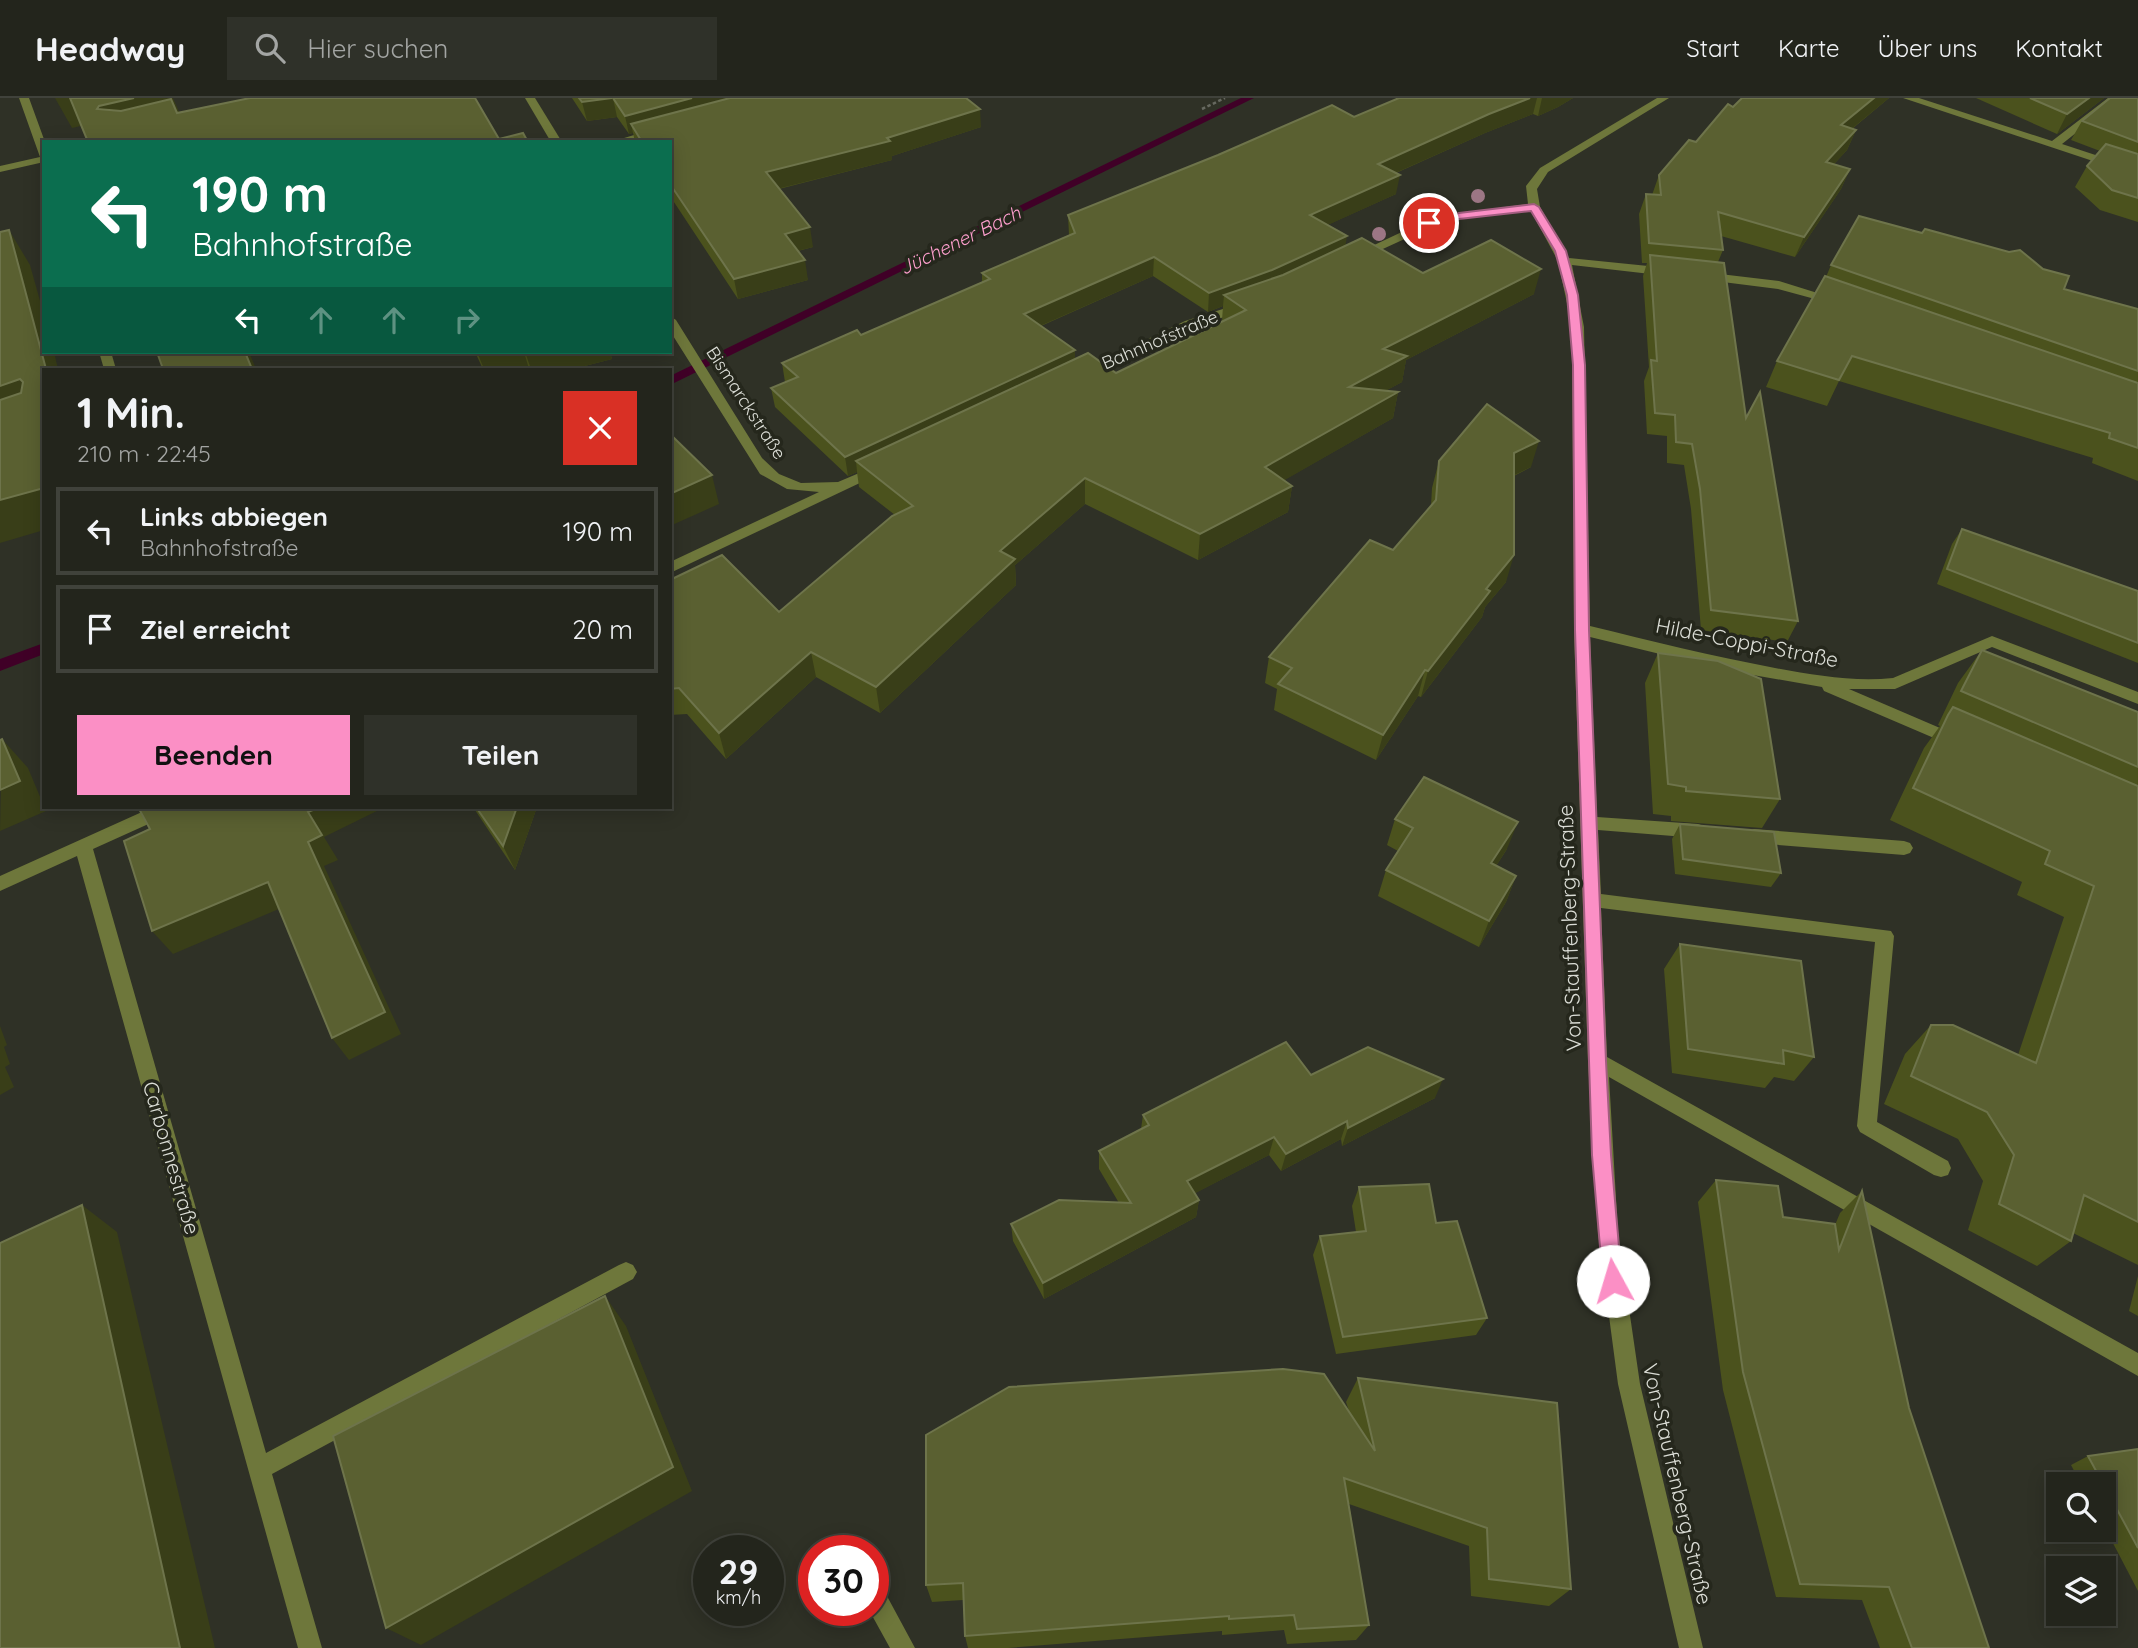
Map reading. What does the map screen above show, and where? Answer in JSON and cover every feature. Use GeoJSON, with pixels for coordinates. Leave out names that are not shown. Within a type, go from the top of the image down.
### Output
{"type":"FeatureCollection","features":[{"type":"Feature","properties":{"kind":"street"},"geometry":{"type":"LineString","coordinates":[[24,98],[42,151]]}},
{"type":"Feature","properties":{"kind":"street"},"geometry":{"type":"LineString","coordinates":[[530,98],[556,140]]}},
{"type":"Feature","properties":{"kind":"street"},"geometry":{"type":"LineString","coordinates":[[1344,262],[1429,223],[1459,216],[1534,207],[1531,190],[1540,174],[1664,98]]}},
{"type":"Feature","properties":{"kind":"street"},"geometry":{"type":"LineString","coordinates":[[1908,98],[2138,173]]}},
{"type":"Feature","properties":{"kind":"street"},"geometry":{"type":"LineString","coordinates":[[2054,145],[2115,98]]}},
{"type":"Feature","properties":{"kind":"street"},"geometry":{"type":"LineString","coordinates":[[624,140],[669,128]]}},
{"type":"Feature","properties":{"kind":"street"},"geometry":{"type":"LineString","coordinates":[[0,169],[42,158]]}},
{"type":"Feature","properties":{"kind":"street","name":"Von-Stauffenberg-Straße"},"geometry":{"type":"LineString","coordinates":[[1534,207],[1554,238],[1564,261],[1578,327],[1582,630],[1591,900],[1602,1155],[1614,1293],[1629,1384],[1691,1648]]}},
{"type":"Feature","properties":{"kind":"street"},"geometry":{"type":"LineString","coordinates":[[1564,261],[1779,285],[1846,304]]}},
{"type":"Feature","properties":{"kind":"street","name":"Bahnhofstraße"},"geometry":{"type":"LineString","coordinates":[[1069,380],[1189,324],[1256,302]]}},
{"type":"Feature","properties":{"kind":"street","name":"Bismarckstraße"},"geometry":{"type":"LineString","coordinates":[[672,323],[757,461],[774,479],[799,487],[846,485]]}},
{"type":"Feature","properties":{"kind":"street"},"geometry":{"type":"LineString","coordinates":[[672,567],[895,461]]}},
{"type":"Feature","properties":{"kind":"street","name":"Hilde-Coppi-Straße"},"geometry":{"type":"LineString","coordinates":[[1582,630],[1730,665],[1817,681],[1877,685],[1895,683],[1992,641],[2138,698]]}},
{"type":"Feature","properties":{"kind":"street"},"geometry":{"type":"LineString","coordinates":[[1817,681],[1965,746]]}},
{"type":"Feature","properties":{"kind":"street"},"geometry":{"type":"LineString","coordinates":[[0,884],[165,809]]}},
{"type":"Feature","properties":{"kind":"street"},"geometry":{"type":"LineString","coordinates":[[1590,823],[1713,832]]}},
{"type":"Feature","properties":{"kind":"street"},"geometry":{"type":"LineString","coordinates":[[1740,835],[1904,848]]}},
{"type":"Feature","properties":{"kind":"street","name":"Carbonnestraße"},"geometry":{"type":"LineString","coordinates":[[83,846],[310,1648]]}},
{"type":"Feature","properties":{"kind":"street"},"geometry":{"type":"LineString","coordinates":[[1591,900],[1885,936],[1867,1126],[1941,1168]]}},
{"type":"Feature","properties":{"kind":"street"},"geometry":{"type":"LineString","coordinates":[[1598,1061],[2138,1365]]}},
{"type":"Feature","properties":{"kind":"street"},"geometry":{"type":"LineString","coordinates":[[259,1469],[626,1272]]}},
{"type":"Feature","properties":{"kind":"street"},"geometry":{"type":"LineString","coordinates":[[889,1622],[903,1648]]}},
{"type":"Feature","properties":{"kind":"path"},"geometry":{"type":"LineString","coordinates":[[1202,109],[1225,98]]}},
{"type":"Feature","properties":{"kind":"building"},"geometry":{"type":"Polygon","coordinates":[[[70,98],[134,98],[99,106],[97,109],[121,111],[171,99],[177,113],[250,98],[475,98],[499,139],[523,133],[527,140],[87,140],[70,98]]]}},
{"type":"Feature","properties":{"kind":"building"},"geometry":{"type":"Polygon","coordinates":[[[579,98],[612,98],[582,102],[579,98]]]}},
{"type":"Feature","properties":{"kind":"building"},"geometry":{"type":"Polygon","coordinates":[[[613,98],[692,98],[625,116],[613,98]]]}},
{"type":"Feature","properties":{"kind":"building"},"geometry":{"type":"Polygon","coordinates":[[[730,98],[966,98],[980,109],[887,138],[890,141],[766,172],[810,227],[785,234],[805,260],[734,279],[672,187],[672,140],[641,140],[631,124],[730,98]]]}},
{"type":"Feature","properties":{"kind":"building"},"geometry":{"type":"Polygon","coordinates":[[[1399,98],[1530,98],[1378,164],[1400,175],[1310,215],[1347,236],[1272,270],[1209,293],[1154,257],[1024,314],[1075,350],[845,457],[771,388],[798,377],[782,363],[857,330],[861,335],[990,279],[982,273],[1075,233],[1068,215],[1218,155],[1332,105],[1354,117],[1399,98]]]}},
{"type":"Feature","properties":{"kind":"building"},"geometry":{"type":"Polygon","coordinates":[[[1742,98],[1874,98],[1841,125],[1856,130],[1826,162],[1850,169],[1804,237],[1718,212],[1723,250],[1649,243],[1646,194],[1661,195],[1659,175],[1689,140],[1696,142],[1728,104],[1733,107],[1742,98]]]}},
{"type":"Feature","properties":{"kind":"building"},"geometry":{"type":"Polygon","coordinates":[[[2030,98],[2089,98],[2067,114],[2030,98]]]}},
{"type":"Feature","properties":{"kind":"building"},"geometry":{"type":"Polygon","coordinates":[[[2110,98],[2138,98],[2138,142],[2082,121],[2110,98]]]}},
{"type":"Feature","properties":{"kind":"building"},"geometry":{"type":"Polygon","coordinates":[[[2106,144],[2138,154],[2138,198],[2112,190],[2087,166],[2106,144]]]}},
{"type":"Feature","properties":{"kind":"building"},"geometry":{"type":"Polygon","coordinates":[[[1859,216],[1922,233],[1925,229],[2009,252],[2020,250],[2043,269],[2069,276],[2064,289],[2138,309],[2138,371],[1831,265],[1859,216]]]}},
{"type":"Feature","properties":{"kind":"building"},"geometry":{"type":"Polygon","coordinates":[[[9,230],[46,368],[42,368],[42,489],[0,500],[0,400],[21,393],[23,382],[20,379],[0,386],[0,232],[9,230]]]}},
{"type":"Feature","properties":{"kind":"building"},"geometry":{"type":"Polygon","coordinates":[[[1362,238],[1423,273],[1491,240],[1541,269],[1383,349],[1407,356],[1349,387],[1398,392],[1265,467],[1292,486],[1200,534],[1085,478],[1000,551],[1015,559],[876,687],[811,652],[719,733],[679,688],[672,689],[672,579],[722,555],[779,612],[892,516],[913,506],[856,461],[1088,353],[1116,373],[1246,310],[1224,295],[1283,275],[1362,238]]]}},
{"type":"Feature","properties":{"kind":"building"},"geometry":{"type":"Polygon","coordinates":[[[1650,255],[1724,263],[1746,418],[1760,392],[1798,621],[1711,610],[1700,489],[1692,444],[1676,442],[1675,415],[1655,413],[1651,360],[1657,361],[1650,255]]]}},
{"type":"Feature","properties":{"kind":"building"},"geometry":{"type":"Polygon","coordinates":[[[1825,276],[2138,383],[2138,448],[2109,438],[2110,433],[1852,356],[1839,380],[1777,361],[1825,276]]]}},
{"type":"Feature","properties":{"kind":"building"},"geometry":{"type":"Polygon","coordinates":[[[158,354],[246,354],[252,368],[163,368],[158,354]]]}},
{"type":"Feature","properties":{"kind":"building"},"geometry":{"type":"Polygon","coordinates":[[[1487,404],[1539,441],[1514,453],[1514,555],[1486,589],[1490,591],[1428,671],[1425,670],[1383,735],[1278,684],[1292,668],[1269,657],[1370,540],[1393,550],[1436,500],[1439,461],[1487,404]]]}},
{"type":"Feature","properties":{"kind":"building"},"geometry":{"type":"Polygon","coordinates":[[[672,436],[712,475],[672,493],[672,436]]]}},
{"type":"Feature","properties":{"kind":"building"},"geometry":{"type":"Polygon","coordinates":[[[1962,529],[2138,591],[2138,643],[1947,569],[1962,529]]]}},
{"type":"Feature","properties":{"kind":"building"},"geometry":{"type":"Polygon","coordinates":[[[1982,650],[2138,712],[2138,767],[1961,691],[1982,650]]]}},
{"type":"Feature","properties":{"kind":"building"},"geometry":{"type":"Polygon","coordinates":[[[1658,653],[1718,661],[1761,679],[1780,799],[1686,791],[1686,787],[1668,784],[1658,653]]]}},
{"type":"Feature","properties":{"kind":"building"},"geometry":{"type":"Polygon","coordinates":[[[1953,707],[2138,786],[2138,1222],[2084,1195],[2071,1241],[1999,1204],[2014,1155],[1987,1112],[1911,1076],[1931,1025],[1953,1025],[2036,1063],[2094,886],[2045,864],[2050,851],[1913,788],[1953,707]]]}},
{"type":"Feature","properties":{"kind":"building"},"geometry":{"type":"Polygon","coordinates":[[[2,739],[20,781],[0,790],[0,740],[2,739]]]}},
{"type":"Feature","properties":{"kind":"building"},"geometry":{"type":"Polygon","coordinates":[[[1424,777],[1518,822],[1491,863],[1516,876],[1489,921],[1386,870],[1413,828],[1395,819],[1424,777]]]}},
{"type":"Feature","properties":{"kind":"building"},"geometry":{"type":"Polygon","coordinates":[[[139,809],[315,809],[308,812],[322,835],[308,842],[385,1012],[332,1038],[268,882],[152,931],[124,841],[150,829],[139,809]]]}},
{"type":"Feature","properties":{"kind":"building"},"geometry":{"type":"Polygon","coordinates":[[[477,809],[516,809],[503,846],[477,809]]]}},
{"type":"Feature","properties":{"kind":"building"},"geometry":{"type":"Polygon","coordinates":[[[1680,824],[1774,832],[1781,873],[1683,859],[1680,824]]]}},
{"type":"Feature","properties":{"kind":"building"},"geometry":{"type":"Polygon","coordinates":[[[1680,944],[1801,961],[1814,1057],[1783,1050],[1784,1064],[1688,1049],[1680,944]]]}},
{"type":"Feature","properties":{"kind":"building"},"geometry":{"type":"Polygon","coordinates":[[[1286,1042],[1311,1075],[1368,1047],[1443,1079],[1348,1128],[1347,1121],[1286,1154],[1274,1137],[1187,1181],[1199,1200],[1043,1283],[1011,1224],[1059,1200],[1131,1203],[1099,1151],[1149,1125],[1143,1115],[1286,1042]]]}},
{"type":"Feature","properties":{"kind":"building"},"geometry":{"type":"Polygon","coordinates":[[[1716,1180],[1778,1186],[1783,1217],[1835,1224],[1839,1250],[1862,1191],[1909,1408],[1989,1648],[1912,1648],[1889,1587],[1800,1584],[1743,1372],[1716,1180]]]}},
{"type":"Feature","properties":{"kind":"building"},"geometry":{"type":"Polygon","coordinates":[[[1429,1184],[1436,1223],[1457,1221],[1487,1318],[1343,1337],[1320,1236],[1366,1231],[1359,1187],[1429,1184]]]}},
{"type":"Feature","properties":{"kind":"building"},"geometry":{"type":"Polygon","coordinates":[[[82,1205],[180,1648],[0,1648],[0,1243],[82,1205]]]}},
{"type":"Feature","properties":{"kind":"building"},"geometry":{"type":"Polygon","coordinates":[[[605,1296],[673,1467],[386,1628],[333,1436],[605,1296]]]}},
{"type":"Feature","properties":{"kind":"building"},"geometry":{"type":"Polygon","coordinates":[[[1283,1369],[1324,1374],[1375,1451],[1358,1378],[1557,1403],[1571,1589],[1489,1579],[1487,1528],[1344,1478],[1369,1625],[1297,1629],[1294,1615],[1229,1619],[1229,1616],[965,1636],[963,1583],[926,1585],[926,1435],[1009,1387],[1283,1369]]]}},
{"type":"Feature","properties":{"kind":"building"},"geometry":{"type":"Polygon","coordinates":[[[2138,1449],[2138,1548],[2116,1508],[2116,1472],[2097,1472],[2088,1456],[2138,1449]]]}},
{"type":"Feature","properties":{"kind":"waterway","name":"Jüchener Bach"},"geometry":{"type":"LineString","coordinates":[[672,380],[1249,98]]}},
{"type":"Feature","properties":{"kind":"waterway","name":"Jüchener Bach"},"geometry":{"type":"LineString","coordinates":[[0,665],[42,649]]}},
{"type":"Feature","properties":{"kind":"route"},"geometry":{"type":"LineString","coordinates":[[1429,223],[1459,216],[1534,207],[1560,251],[1573,295],[1578,327],[1582,630],[1591,900],[1602,1155],[1613,1281]]}}]}
